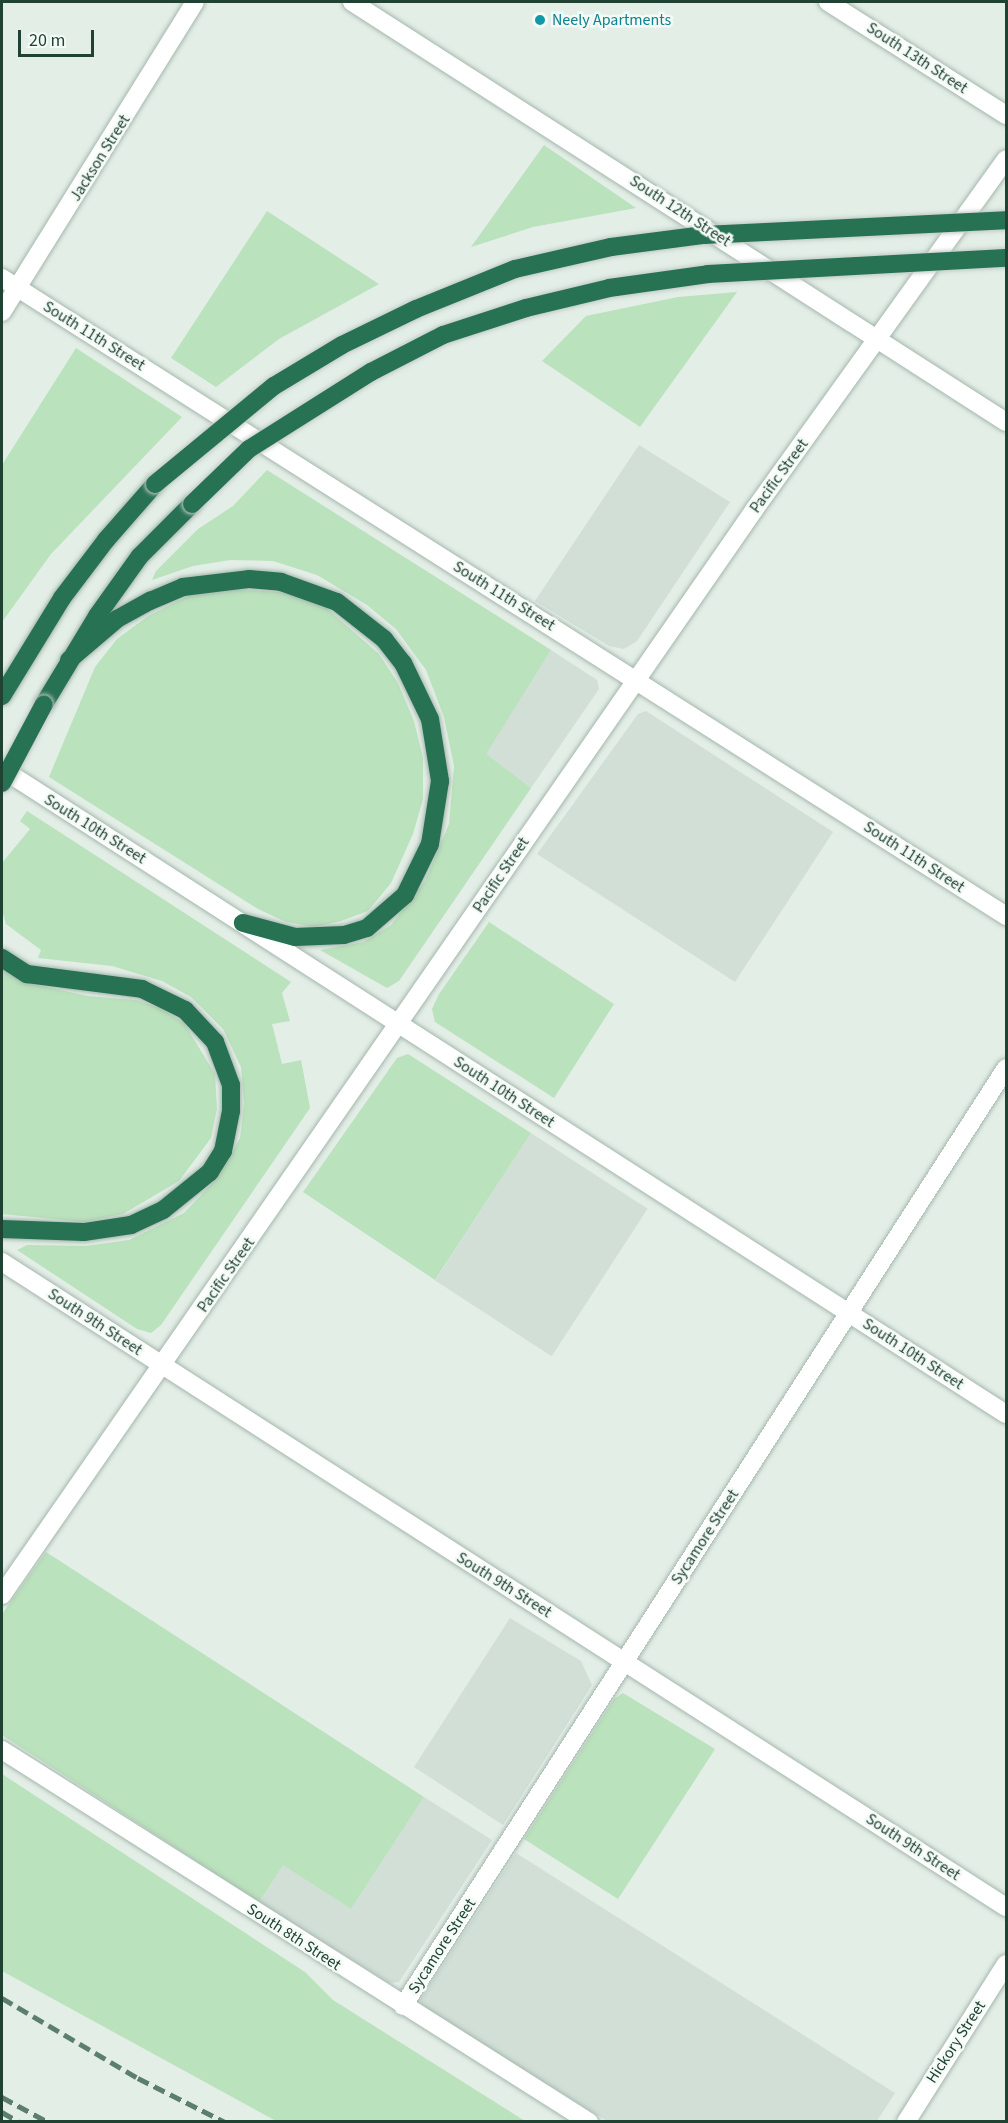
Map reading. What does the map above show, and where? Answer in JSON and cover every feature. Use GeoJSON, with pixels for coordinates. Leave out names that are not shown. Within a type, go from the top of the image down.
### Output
{"type":"FeatureCollection","features":[{"type":"Feature","properties":{"kind":"highway"},"geometry":{"type":"LineString","coordinates":[[5,689],[62,598],[106,540],[155,484],[274,386],[342,345],[405,314],[515,269],[611,247],[704,235],[1006,220]]}},
{"type":"Feature","properties":{"kind":"highway"},"geometry":{"type":"LineString","coordinates":[[2,783],[69,660],[141,556],[249,449],[371,372],[443,335],[526,308],[609,288],[708,274],[1006,258]]}},
{"type":"Feature","properties":{"kind":"highway"},"geometry":{"type":"LineString","coordinates":[[69,660],[117,619],[150,601],[183,587],[249,579],[281,582],[337,602],[384,639],[403,663],[430,719],[440,781],[430,844],[405,895],[389,913],[367,928],[344,935],[295,937],[243,923]]}},
{"type":"Feature","properties":{"kind":"highway"},"geometry":{"type":"LineString","coordinates":[[2,958],[27,974],[142,989],[185,1010],[215,1042],[231,1085],[231,1111],[223,1151],[210,1172],[163,1209],[130,1225],[84,1232],[2,1229]]}},
{"type":"Feature","properties":{"kind":"street","name":"Jackson Street"},"geometry":{"type":"LineString","coordinates":[[2,312],[195,2]]}},
{"type":"Feature","properties":{"kind":"street","name":"South 12th Street"},"geometry":{"type":"LineString","coordinates":[[352,2],[1006,422]]}},
{"type":"Feature","properties":{"kind":"street","name":"South 13th Street"},"geometry":{"type":"LineString","coordinates":[[828,2],[1006,116]]}},
{"type":"Feature","properties":{"kind":"street","name":"Pacific Street"},"geometry":{"type":"LineString","coordinates":[[2,1595],[636,680],[1006,159]]}},
{"type":"Feature","properties":{"kind":"street","name":"South 11th Street"},"geometry":{"type":"LineString","coordinates":[[2,278],[1006,916]]}},
{"type":"Feature","properties":{"kind":"street","name":"South 10th Street"},"geometry":{"type":"LineString","coordinates":[[2,769],[1006,1414]]}},
{"type":"Feature","properties":{"kind":"street","name":"Sycamore Street"},"geometry":{"type":"LineString","coordinates":[[403,2006],[624,1661],[851,1314],[1006,1068]]}},
{"type":"Feature","properties":{"kind":"street","name":"South 9th Street"},"geometry":{"type":"LineString","coordinates":[[2,1262],[1006,1907]]}},
{"type":"Feature","properties":{"kind":"street","name":"South 8th Street"},"geometry":{"type":"LineString","coordinates":[[2,1750],[403,2006],[589,2121]]}},
{"type":"Feature","properties":{"kind":"street","name":"Hickory Street"},"geometry":{"type":"LineString","coordinates":[[906,2121],[1006,1964]]}},
{"type":"Feature","properties":{"kind":"shaded area"},"geometry":{"type":"Polygon","coordinates":[[[639,445],[730,502],[637,641],[624,649],[609,646],[535,601],[639,445]]]}},
{"type":"Feature","properties":{"kind":"shaded area"},"geometry":{"type":"Polygon","coordinates":[[[551,650],[597,680],[599,689],[531,788],[485,754],[551,650]]]}},
{"type":"Feature","properties":{"kind":"shaded area"},"geometry":{"type":"Polygon","coordinates":[[[646,711],[833,832],[735,982],[537,854],[638,714],[646,711]]]}},
{"type":"Feature","properties":{"kind":"shaded area"},"geometry":{"type":"Polygon","coordinates":[[[531,1133],[648,1209],[552,1356],[435,1281],[531,1133]]]}},
{"type":"Feature","properties":{"kind":"shaded area"},"geometry":{"type":"Polygon","coordinates":[[[510,1618],[581,1661],[592,1685],[503,1825],[414,1767],[510,1618]]]}},
{"type":"Feature","properties":{"kind":"shaded area"},"geometry":{"type":"Polygon","coordinates":[[[424,1797],[492,1840],[399,1982],[389,1983],[259,1902],[283,1864],[351,1909],[424,1797]]]}},
{"type":"Feature","properties":{"kind":"shaded area"},"geometry":{"type":"Polygon","coordinates":[[[516,1853],[895,2093],[877,2121],[607,2121],[422,2007],[421,1999],[516,1853]]]}},
{"type":"Feature","properties":{"kind":"green space"},"geometry":{"type":"Polygon","coordinates":[[[544,145],[636,208],[533,227],[471,247],[544,145]]]}},
{"type":"Feature","properties":{"kind":"green space"},"geometry":{"type":"Polygon","coordinates":[[[267,211],[379,284],[279,339],[216,387],[171,358],[267,211]]]}},
{"type":"Feature","properties":{"kind":"green space"},"geometry":{"type":"Polygon","coordinates":[[[737,292],[640,427],[542,361],[586,316],[678,297],[737,292]]]}},
{"type":"Feature","properties":{"kind":"green space"},"geometry":{"type":"Polygon","coordinates":[[[76,348],[182,417],[51,554],[2,622],[2,465],[76,348]]]}},
{"type":"Feature","properties":{"kind":"green space"},"geometry":{"type":"Polygon","coordinates":[[[267,470],[551,650],[486,754],[531,788],[399,981],[387,988],[320,950],[363,942],[391,925],[425,881],[449,824],[454,766],[444,717],[426,670],[396,629],[367,605],[317,575],[273,561],[230,560],[193,566],[152,580],[156,571],[198,529],[233,506],[267,470]]]}},
{"type":"Feature","properties":{"kind":"green space"},"geometry":{"type":"Polygon","coordinates":[[[232,589],[280,592],[322,604],[379,654],[398,683],[414,721],[423,758],[423,799],[413,834],[391,883],[368,911],[315,927],[286,922],[258,909],[49,777],[95,667],[117,639],[148,616],[188,596],[232,589]]]}},
{"type":"Feature","properties":{"kind":"green space"},"geometry":{"type":"Polygon","coordinates":[[[27,811],[291,982],[282,993],[290,1021],[272,1024],[282,1064],[301,1060],[310,1108],[161,1325],[151,1333],[137,1329],[17,1250],[27,1245],[86,1246],[129,1240],[184,1213],[219,1176],[240,1138],[244,1103],[241,1067],[223,1029],[191,997],[162,981],[112,966],[38,958],[41,950],[6,924],[2,910],[2,863],[30,829],[20,821],[27,811]]]}},
{"type":"Feature","properties":{"kind":"green space"},"geometry":{"type":"Polygon","coordinates":[[[489,922],[614,1004],[554,1098],[435,1022],[432,1009],[439,994],[489,922]]]}},
{"type":"Feature","properties":{"kind":"green space"},"geometry":{"type":"Polygon","coordinates":[[[2,968],[37,985],[88,996],[136,1000],[160,1008],[184,1023],[215,1074],[217,1109],[211,1138],[179,1181],[123,1214],[84,1222],[2,1214],[2,968]]]}},
{"type":"Feature","properties":{"kind":"green space"},"geometry":{"type":"Polygon","coordinates":[[[408,1054],[531,1133],[435,1280],[303,1192],[397,1058],[408,1054]]]}},
{"type":"Feature","properties":{"kind":"green space"},"geometry":{"type":"Polygon","coordinates":[[[46,1552],[424,1797],[351,1909],[283,1865],[259,1902],[2,1735],[2,1614],[46,1552]]]}},
{"type":"Feature","properties":{"kind":"green space"},"geometry":{"type":"Polygon","coordinates":[[[623,1693],[715,1749],[618,1899],[524,1839],[614,1699],[623,1693]]]}},
{"type":"Feature","properties":{"kind":"green space"},"geometry":{"type":"Polygon","coordinates":[[[2,1774],[305,1972],[333,2000],[525,2121],[276,2121],[2,1971],[2,1774]]]}},
{"type":"Feature","properties":{"kind":"railway"},"geometry":{"type":"LineString","coordinates":[[2,1998],[138,2078],[225,2122]]}},
{"type":"Feature","properties":{"kind":"railway"},"geometry":{"type":"LineString","coordinates":[[2,2097],[48,2122]]}},
{"type":"Feature","properties":{"kind":"railway"},"geometry":{"type":"LineString","coordinates":[[2,2112],[19,2122]]}},
{"type":"Feature","properties":{"kind":"place","name":"Neely Apartments"},"geometry":{"type":"Point","coordinates":[540,20]}}]}
